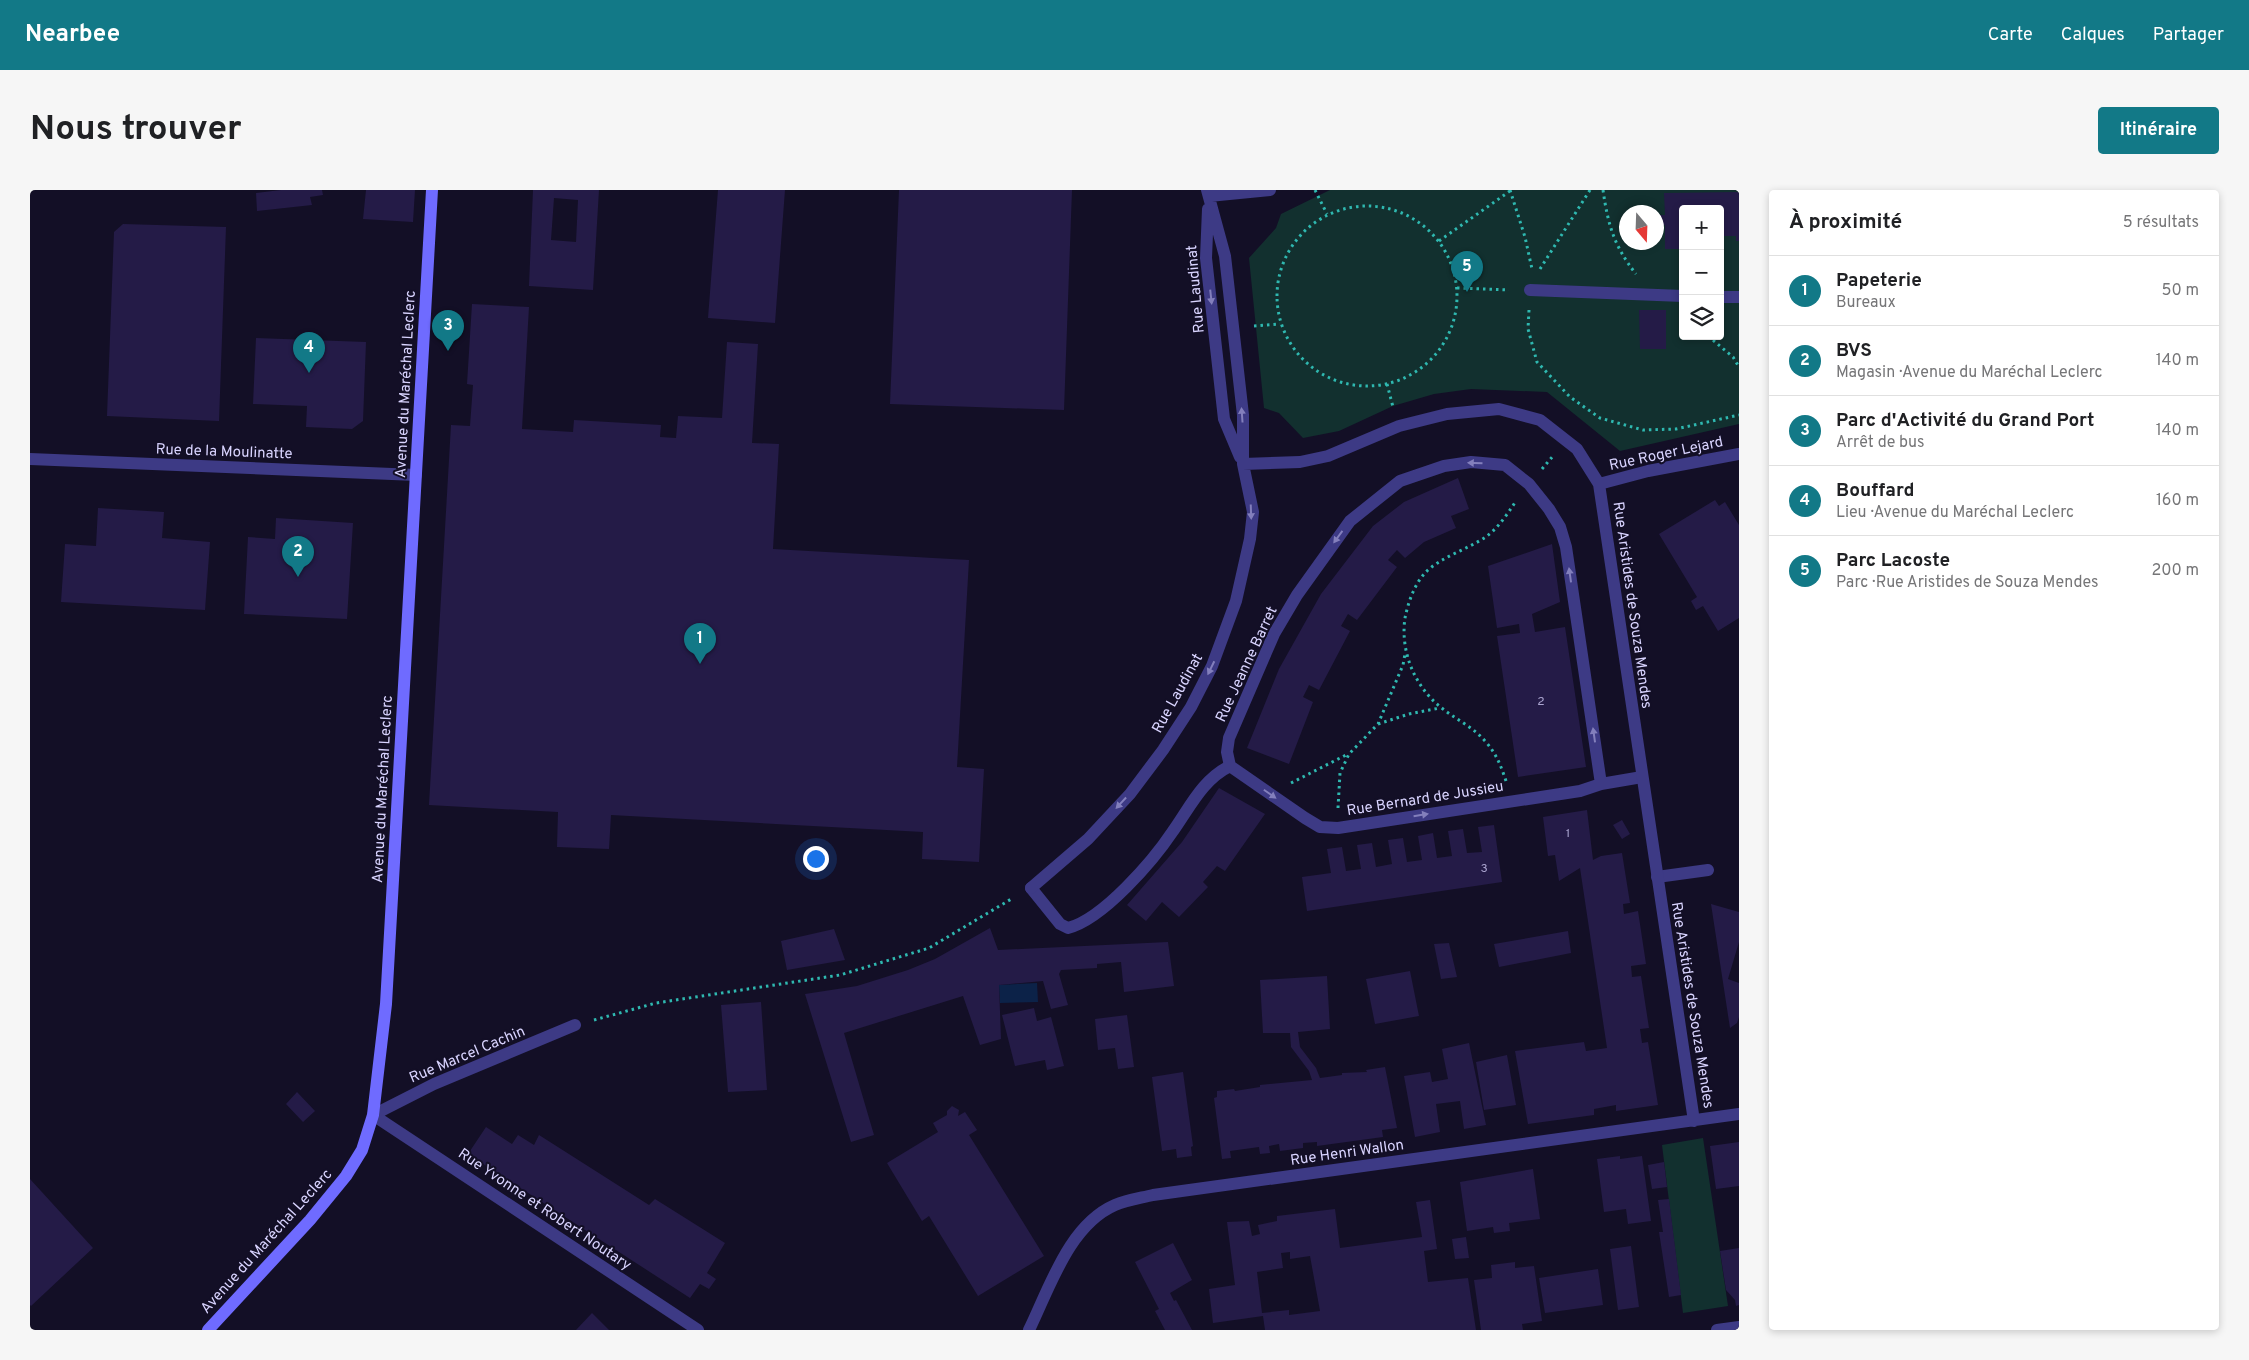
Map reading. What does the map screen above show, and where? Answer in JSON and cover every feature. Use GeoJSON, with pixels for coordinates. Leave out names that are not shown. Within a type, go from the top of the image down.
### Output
{"type":"FeatureCollection","features":[{"type":"Feature","properties":{"kind":"street","name":"Avenue du Maréchal Leclerc"},"geometry":{"type":"LineString","coordinates":[[208,1330],[310,1220],[346,1176],[362,1150],[373,1115],[386,1004],[432,190]]}},
{"type":"Feature","properties":{"kind":"street"},"geometry":{"type":"LineString","coordinates":[[1208,192],[1270,190]]}},
{"type":"Feature","properties":{"kind":"street","name":"Rue Laudinat"},"geometry":{"type":"LineString","coordinates":[[1208,192],[1225,256],[1243,415],[1243,464]]}},
{"type":"Feature","properties":{"kind":"street","name":"Rue Laudinat"},"geometry":{"type":"LineString","coordinates":[[1031,888],[1088,839],[1130,794],[1163,750],[1191,707],[1212,666],[1236,601],[1250,539],[1253,512],[1243,464],[1224,419],[1206,258],[1208,192]]}},
{"type":"Feature","properties":{"kind":"street"},"geometry":{"type":"LineString","coordinates":[[1532,284],[1679,296]]}},
{"type":"Feature","properties":{"kind":"street"},"geometry":{"type":"LineString","coordinates":[[1724,297],[1739,297]]}},
{"type":"Feature","properties":{"kind":"street","name":"Rue Aristides de Souza Mendes"},"geometry":{"type":"LineString","coordinates":[[1243,464],[1300,462],[1328,456],[1398,426],[1447,414],[1499,409],[1540,420],[1577,449],[1599,484],[1694,1121]]}},
{"type":"Feature","properties":{"kind":"street","name":"Rue Roger Lejard"},"geometry":{"type":"LineString","coordinates":[[1599,484],[1648,471],[1739,454]]}},
{"type":"Feature","properties":{"kind":"street","name":"Rue de la Moulinatte"},"geometry":{"type":"LineString","coordinates":[[30,459],[416,475]]}},
{"type":"Feature","properties":{"kind":"street","name":"Rue Jeanne Barret"},"geometry":{"type":"LineString","coordinates":[[1230,766],[1227,752],[1229,738],[1274,634],[1297,596],[1350,520],[1400,481],[1444,466],[1471,462],[1505,465],[1529,484],[1560,527],[1566,547],[1601,784]]}},
{"type":"Feature","properties":{"kind":"street"},"geometry":{"type":"LineString","coordinates":[[1031,888],[1060,924],[1068,928],[1079,925],[1113,899],[1142,871],[1167,840],[1208,781],[1220,771],[1230,766]]}},
{"type":"Feature","properties":{"kind":"street","name":"Rue Bernard de Jussieu"},"geometry":{"type":"LineString","coordinates":[[1230,766],[1320,827],[1344,828],[1580,791],[1601,784],[1642,777]]}},
{"type":"Feature","properties":{"kind":"street"},"geometry":{"type":"LineString","coordinates":[[1657,877],[1708,870]]}},
{"type":"Feature","properties":{"kind":"street","name":"Rue Marcel Cachin"},"geometry":{"type":"LineString","coordinates":[[373,1115],[434,1084],[575,1025]]}},
{"type":"Feature","properties":{"kind":"street","name":"Rue Henri Wallon"},"geometry":{"type":"LineString","coordinates":[[1029,1330],[1068,1248],[1086,1224],[1115,1205],[1153,1195],[1739,1114]]}},
{"type":"Feature","properties":{"kind":"street","name":"Rue Yvonne et Robert Noutary"},"geometry":{"type":"LineString","coordinates":[[373,1115],[693,1329]]}},
{"type":"Feature","properties":{"kind":"street"},"geometry":{"type":"LineString","coordinates":[[1718,1330],[1739,1327]]}},
{"type":"Feature","properties":{"kind":"path"},"geometry":{"type":"LineString","coordinates":[[1315,190],[1327,214]]}},
{"type":"Feature","properties":{"kind":"path"},"geometry":{"type":"LineString","coordinates":[[1439,241],[1510,190],[1526,237],[1532,284],[1528,329],[1537,362],[1570,397],[1600,418],[1643,430],[1676,429],[1739,415]]}},
{"type":"Feature","properties":{"kind":"path"},"geometry":{"type":"LineString","coordinates":[[1532,284],[1590,190]]}},
{"type":"Feature","properties":{"kind":"path"},"geometry":{"type":"LineString","coordinates":[[1603,190],[1608,225],[1626,260],[1653,294]]}},
{"type":"Feature","properties":{"kind":"path"},"geometry":{"type":"LineString","coordinates":[[1357,205],[1388,207],[1416,219],[1439,241],[1452,263],[1457,288],[1455,314],[1447,338],[1431,359],[1411,374],[1387,384],[1360,386],[1334,380],[1311,367],[1292,348],[1280,324],[1276,298],[1279,273],[1289,249],[1305,229],[1327,214],[1357,205]]}},
{"type":"Feature","properties":{"kind":"path"},"geometry":{"type":"LineString","coordinates":[[1457,288],[1532,284]]}},
{"type":"Feature","properties":{"kind":"path"},"geometry":{"type":"LineString","coordinates":[[1713,340],[1733,357],[1739,367]]}},
{"type":"Feature","properties":{"kind":"path"},"geometry":{"type":"LineString","coordinates":[[1268,792],[1301,779],[1349,754],[1378,724],[1403,665],[1405,653],[1404,628],[1407,608],[1415,588],[1425,572],[1488,536],[1566,441]]}},
{"type":"Feature","properties":{"kind":"path"},"geometry":{"type":"LineString","coordinates":[[1405,653],[1424,690],[1440,708],[1472,728],[1496,754],[1508,786],[1511,802]]}},
{"type":"Feature","properties":{"kind":"path"},"geometry":{"type":"LineString","coordinates":[[1378,724],[1409,714],[1440,708]]}},
{"type":"Feature","properties":{"kind":"path"},"geometry":{"type":"LineString","coordinates":[[1344,828],[1337,804],[1340,773],[1349,754]]}},
{"type":"Feature","properties":{"kind":"path"},"geometry":{"type":"LineString","coordinates":[[575,1025],[656,1003],[840,975],[929,948],[1031,888]]}},
{"type":"Feature","properties":{"kind":"green space"},"geometry":{"type":"Polygon","coordinates":[[[1330,190],[1739,190],[1739,424],[1620,451],[1547,392],[1471,389],[1434,394],[1393,406],[1339,431],[1303,438],[1279,413],[1264,408],[1249,258],[1276,228],[1281,214],[1330,190]]]}},
{"type":"Feature","properties":{"kind":"green space"},"geometry":{"type":"Polygon","coordinates":[[[1703,1138],[1728,1306],[1683,1313],[1662,1145],[1703,1138]]]}},
{"type":"Feature","properties":{"kind":"water"},"geometry":{"type":"Polygon","coordinates":[[[1037,983],[1038,1002],[1000,1003],[999,985],[1037,983]]]}},
{"type":"Feature","properties":{"kind":"building"},"geometry":{"type":"Polygon","coordinates":[[[281,190],[322,190],[323,195],[310,197],[312,205],[257,211],[256,193],[281,190]]]}},
{"type":"Feature","properties":{"kind":"building"},"geometry":{"type":"Polygon","coordinates":[[[366,190],[415,190],[413,222],[363,219],[366,190]]]}},
{"type":"Feature","properties":{"kind":"building"},"geometry":{"type":"Polygon","coordinates":[[[533,190],[599,190],[593,290],[529,286],[533,190]],[[554,198],[551,240],[576,242],[578,200],[554,198]]]}},
{"type":"Feature","properties":{"kind":"building"},"geometry":{"type":"Polygon","coordinates":[[[718,190],[785,190],[775,323],[708,318],[718,190]]]}},
{"type":"Feature","properties":{"kind":"building"},"geometry":{"type":"Polygon","coordinates":[[[899,190],[1072,190],[1064,410],[890,404],[899,190]]]}},
{"type":"Feature","properties":{"kind":"building"},"geometry":{"type":"Polygon","coordinates":[[[1739,192],[1739,241],[1736,241],[1736,236],[1724,236],[1724,205],[1679,205],[1679,249],[1665,249],[1664,193],[1739,192]]]}},
{"type":"Feature","properties":{"kind":"building"},"geometry":{"type":"Polygon","coordinates":[[[123,224],[226,227],[219,421],[107,416],[114,232],[123,224]]]}},
{"type":"Feature","properties":{"kind":"building"},"geometry":{"type":"Polygon","coordinates":[[[472,304],[529,307],[522,429],[573,432],[574,420],[661,425],[660,437],[676,438],[678,416],[722,418],[727,342],[758,344],[752,443],[779,444],[773,549],[969,560],[957,767],[984,769],[979,862],[922,859],[923,832],[611,815],[609,849],[557,847],[558,812],[429,805],[451,425],[470,426],[473,385],[467,384],[472,304]]]}},
{"type":"Feature","properties":{"kind":"building"},"geometry":{"type":"Polygon","coordinates":[[[1639,310],[1666,310],[1666,349],[1640,349],[1639,310]]]}},
{"type":"Feature","properties":{"kind":"building"},"geometry":{"type":"Polygon","coordinates":[[[256,338],[366,342],[363,421],[352,429],[306,427],[307,406],[253,404],[256,338]]]}},
{"type":"Feature","properties":{"kind":"building"},"geometry":{"type":"Polygon","coordinates":[[[1458,478],[1469,509],[1451,516],[1456,528],[1424,542],[1405,558],[1397,550],[1388,560],[1397,567],[1357,620],[1348,614],[1341,626],[1350,631],[1319,690],[1309,685],[1303,697],[1313,702],[1289,764],[1247,748],[1279,669],[1321,594],[1373,526],[1404,502],[1458,478]]]}},
{"type":"Feature","properties":{"kind":"building"},"geometry":{"type":"Polygon","coordinates":[[[1715,500],[1719,506],[1725,502],[1739,525],[1739,618],[1718,631],[1703,606],[1696,610],[1691,601],[1697,597],[1659,534],[1715,500]]]}},
{"type":"Feature","properties":{"kind":"building"},"geometry":{"type":"Polygon","coordinates":[[[98,508],[164,512],[162,538],[210,542],[205,610],[61,602],[65,544],[96,546],[98,508]]]}},
{"type":"Feature","properties":{"kind":"building"},"geometry":{"type":"Polygon","coordinates":[[[276,518],[353,523],[347,619],[244,614],[248,537],[275,539],[276,518]]]}},
{"type":"Feature","properties":{"kind":"building"},"geometry":{"type":"Polygon","coordinates":[[[1552,544],[1560,602],[1532,614],[1535,632],[1565,627],[1586,767],[1518,777],[1497,636],[1520,633],[1519,624],[1497,628],[1488,566],[1552,544]]]}},
{"type":"Feature","properties":{"kind":"building"},"geometry":{"type":"Polygon","coordinates":[[[1219,788],[1265,814],[1225,871],[1217,866],[1203,882],[1208,887],[1179,917],[1162,902],[1146,921],[1127,905],[1182,842],[1219,788]]]}},
{"type":"Feature","properties":{"kind":"building"},"geometry":{"type":"Polygon","coordinates":[[[1587,810],[1593,860],[1601,856],[1622,853],[1630,903],[1623,904],[1624,914],[1638,911],[1646,964],[1631,966],[1632,977],[1641,976],[1649,1028],[1640,1029],[1642,1043],[1648,1042],[1658,1105],[1616,1111],[1616,1105],[1594,1109],[1594,1115],[1528,1124],[1515,1051],[1584,1042],[1586,1051],[1607,1048],[1580,868],[1559,881],[1555,855],[1548,856],[1543,817],[1587,810]]]}},
{"type":"Feature","properties":{"kind":"building"},"geometry":{"type":"Polygon","coordinates":[[[1622,820],[1630,834],[1622,839],[1613,825],[1622,820]]]}},
{"type":"Feature","properties":{"kind":"building"},"geometry":{"type":"Polygon","coordinates":[[[1494,825],[1502,882],[1307,911],[1302,877],[1331,873],[1327,849],[1342,847],[1346,871],[1361,869],[1357,845],[1372,843],[1376,867],[1392,864],[1388,840],[1403,838],[1407,862],[1422,860],[1418,836],[1433,833],[1437,858],[1452,856],[1448,831],[1463,829],[1467,853],[1482,852],[1478,827],[1494,825]]]}},
{"type":"Feature","properties":{"kind":"building"},"geometry":{"type":"Polygon","coordinates":[[[1711,904],[1739,912],[1739,942],[1728,979],[1739,983],[1739,1017],[1737,1023],[1730,1028],[1711,904]]]}},
{"type":"Feature","properties":{"kind":"building"},"geometry":{"type":"Polygon","coordinates":[[[990,928],[998,950],[1168,942],[1174,986],[1124,992],[1121,962],[1097,964],[1097,968],[1061,970],[1059,974],[1068,1005],[1051,1009],[1043,981],[999,985],[1001,1039],[980,1045],[963,996],[844,1033],[874,1135],[851,1142],[805,994],[857,986],[908,970],[935,959],[990,928]]]}},
{"type":"Feature","properties":{"kind":"building"},"geometry":{"type":"Polygon","coordinates":[[[834,929],[845,960],[787,970],[781,941],[834,929]]]}},
{"type":"Feature","properties":{"kind":"building"},"geometry":{"type":"Polygon","coordinates":[[[1568,931],[1571,953],[1499,967],[1494,944],[1568,931]]]}},
{"type":"Feature","properties":{"kind":"building"},"geometry":{"type":"Polygon","coordinates":[[[1449,943],[1457,977],[1441,979],[1434,944],[1449,943]]]}},
{"type":"Feature","properties":{"kind":"building"},"geometry":{"type":"Polygon","coordinates":[[[1410,971],[1419,1016],[1375,1024],[1366,979],[1410,971]]]}},
{"type":"Feature","properties":{"kind":"building"},"geometry":{"type":"Polygon","coordinates":[[[1327,976],[1330,1029],[1298,1032],[1300,1047],[1316,1068],[1320,1078],[1342,1075],[1342,1073],[1367,1072],[1366,1070],[1385,1067],[1397,1128],[1382,1130],[1383,1137],[1317,1146],[1317,1142],[1303,1143],[1303,1148],[1280,1151],[1279,1144],[1269,1146],[1270,1153],[1260,1154],[1259,1147],[1230,1151],[1231,1158],[1222,1159],[1214,1098],[1217,1097],[1217,1091],[1234,1089],[1235,1091],[1260,1087],[1260,1085],[1312,1080],[1309,1071],[1291,1047],[1290,1033],[1263,1033],[1260,980],[1327,976]]]}},
{"type":"Feature","properties":{"kind":"building"},"geometry":{"type":"Polygon","coordinates":[[[761,1002],[767,1090],[728,1092],[721,1005],[761,1002]]]}},
{"type":"Feature","properties":{"kind":"building"},"geometry":{"type":"Polygon","coordinates":[[[1034,1008],[1037,1021],[1051,1017],[1064,1066],[1047,1070],[1045,1060],[1015,1066],[1002,1015],[1034,1008]]]}},
{"type":"Feature","properties":{"kind":"building"},"geometry":{"type":"Polygon","coordinates":[[[1127,1015],[1134,1067],[1118,1069],[1115,1048],[1098,1050],[1095,1019],[1127,1015]]]}},
{"type":"Feature","properties":{"kind":"building"},"geometry":{"type":"Polygon","coordinates":[[[1469,1043],[1486,1125],[1464,1129],[1460,1101],[1436,1104],[1440,1132],[1415,1137],[1404,1076],[1430,1072],[1432,1082],[1448,1079],[1442,1049],[1469,1043]]]}},
{"type":"Feature","properties":{"kind":"building"},"geometry":{"type":"Polygon","coordinates":[[[1507,1055],[1516,1105],[1484,1110],[1476,1062],[1507,1055]]]}},
{"type":"Feature","properties":{"kind":"building"},"geometry":{"type":"Polygon","coordinates":[[[1183,1072],[1193,1146],[1191,1147],[1192,1156],[1177,1158],[1176,1149],[1162,1151],[1152,1077],[1183,1072]]]}},
{"type":"Feature","properties":{"kind":"building"},"geometry":{"type":"Polygon","coordinates":[[[297,1092],[315,1111],[303,1122],[286,1104],[297,1092]]]}},
{"type":"Feature","properties":{"kind":"building"},"geometry":{"type":"Polygon","coordinates":[[[952,1106],[959,1110],[958,1116],[965,1112],[977,1130],[969,1135],[1044,1256],[978,1296],[929,1216],[922,1221],[887,1163],[938,1132],[933,1123],[947,1115],[947,1111],[952,1106]]]}},
{"type":"Feature","properties":{"kind":"building"},"geometry":{"type":"Polygon","coordinates":[[[486,1127],[512,1144],[518,1135],[534,1145],[539,1135],[649,1205],[655,1199],[725,1243],[707,1273],[716,1279],[709,1289],[700,1284],[690,1298],[468,1154],[486,1127]]]}},
{"type":"Feature","properties":{"kind":"building"},"geometry":{"type":"Polygon","coordinates":[[[1739,1142],[1739,1186],[1716,1189],[1710,1146],[1739,1142]]]}},
{"type":"Feature","properties":{"kind":"building"},"geometry":{"type":"Polygon","coordinates":[[[1620,1156],[1620,1159],[1642,1156],[1651,1221],[1628,1224],[1626,1209],[1604,1212],[1597,1159],[1620,1156]]]}},
{"type":"Feature","properties":{"kind":"building"},"geometry":{"type":"Polygon","coordinates":[[[1664,1162],[1667,1187],[1652,1189],[1648,1165],[1664,1162]]]}},
{"type":"Feature","properties":{"kind":"building"},"geometry":{"type":"Polygon","coordinates":[[[1533,1169],[1540,1219],[1509,1223],[1510,1231],[1494,1233],[1493,1227],[1467,1231],[1460,1182],[1533,1169]]]}},
{"type":"Feature","properties":{"kind":"building"},"geometry":{"type":"Polygon","coordinates":[[[30,1179],[93,1248],[31,1306],[30,1305],[30,1179]]]}},
{"type":"Feature","properties":{"kind":"building"},"geometry":{"type":"Polygon","coordinates":[[[1669,1199],[1681,1295],[1669,1297],[1659,1232],[1663,1232],[1658,1200],[1669,1199]]]}},
{"type":"Feature","properties":{"kind":"building"},"geometry":{"type":"Polygon","coordinates":[[[1430,1200],[1437,1249],[1424,1251],[1428,1282],[1468,1278],[1476,1330],[1265,1330],[1263,1316],[1213,1323],[1209,1289],[1235,1285],[1227,1222],[1249,1221],[1252,1236],[1260,1234],[1258,1225],[1277,1221],[1277,1216],[1335,1209],[1340,1248],[1422,1237],[1416,1202],[1430,1200]],[[1290,1252],[1281,1253],[1283,1268],[1257,1272],[1262,1313],[1289,1310],[1289,1315],[1320,1311],[1310,1256],[1290,1259],[1290,1252]]]}},
{"type":"Feature","properties":{"kind":"building"},"geometry":{"type":"Polygon","coordinates":[[[1466,1237],[1469,1258],[1455,1259],[1452,1239],[1466,1237]]]}},
{"type":"Feature","properties":{"kind":"building"},"geometry":{"type":"Polygon","coordinates":[[[1173,1243],[1192,1280],[1170,1293],[1174,1301],[1176,1300],[1192,1330],[1165,1330],[1155,1311],[1159,1309],[1135,1262],[1173,1243]]]}},
{"type":"Feature","properties":{"kind":"building"},"geometry":{"type":"Polygon","coordinates":[[[1631,1246],[1639,1307],[1618,1310],[1610,1249],[1631,1246]]]}},
{"type":"Feature","properties":{"kind":"building"},"geometry":{"type":"Polygon","coordinates":[[[1739,1248],[1739,1305],[1736,1306],[1735,1300],[1726,1290],[1720,1251],[1739,1248]]]}},
{"type":"Feature","properties":{"kind":"building"},"geometry":{"type":"Polygon","coordinates":[[[1515,1262],[1515,1268],[1534,1266],[1542,1321],[1522,1324],[1523,1330],[1481,1330],[1474,1280],[1492,1278],[1491,1265],[1515,1262]]]}},
{"type":"Feature","properties":{"kind":"building"},"geometry":{"type":"Polygon","coordinates":[[[1598,1269],[1603,1305],[1545,1313],[1539,1278],[1598,1269]]]}},
{"type":"Feature","properties":{"kind":"building"},"geometry":{"type":"Polygon","coordinates":[[[592,1313],[609,1330],[576,1330],[592,1313]]]}},
{"type":"Feature","properties":{"kind":"place","name":"Parc Lacoste"},"geometry":{"type":"Point","coordinates":[1467,292]}},
{"type":"Feature","properties":{"kind":"place","name":"Parc d'Activité du Grand Port"},"geometry":{"type":"Point","coordinates":[448,351]}},
{"type":"Feature","properties":{"kind":"place","name":"Bouffard"},"geometry":{"type":"Point","coordinates":[309,373]}},
{"type":"Feature","properties":{"kind":"place","name":"BVS"},"geometry":{"type":"Point","coordinates":[298,577]}},
{"type":"Feature","properties":{"kind":"place","name":"Papeterie"},"geometry":{"type":"Point","coordinates":[700,664]}}]}
